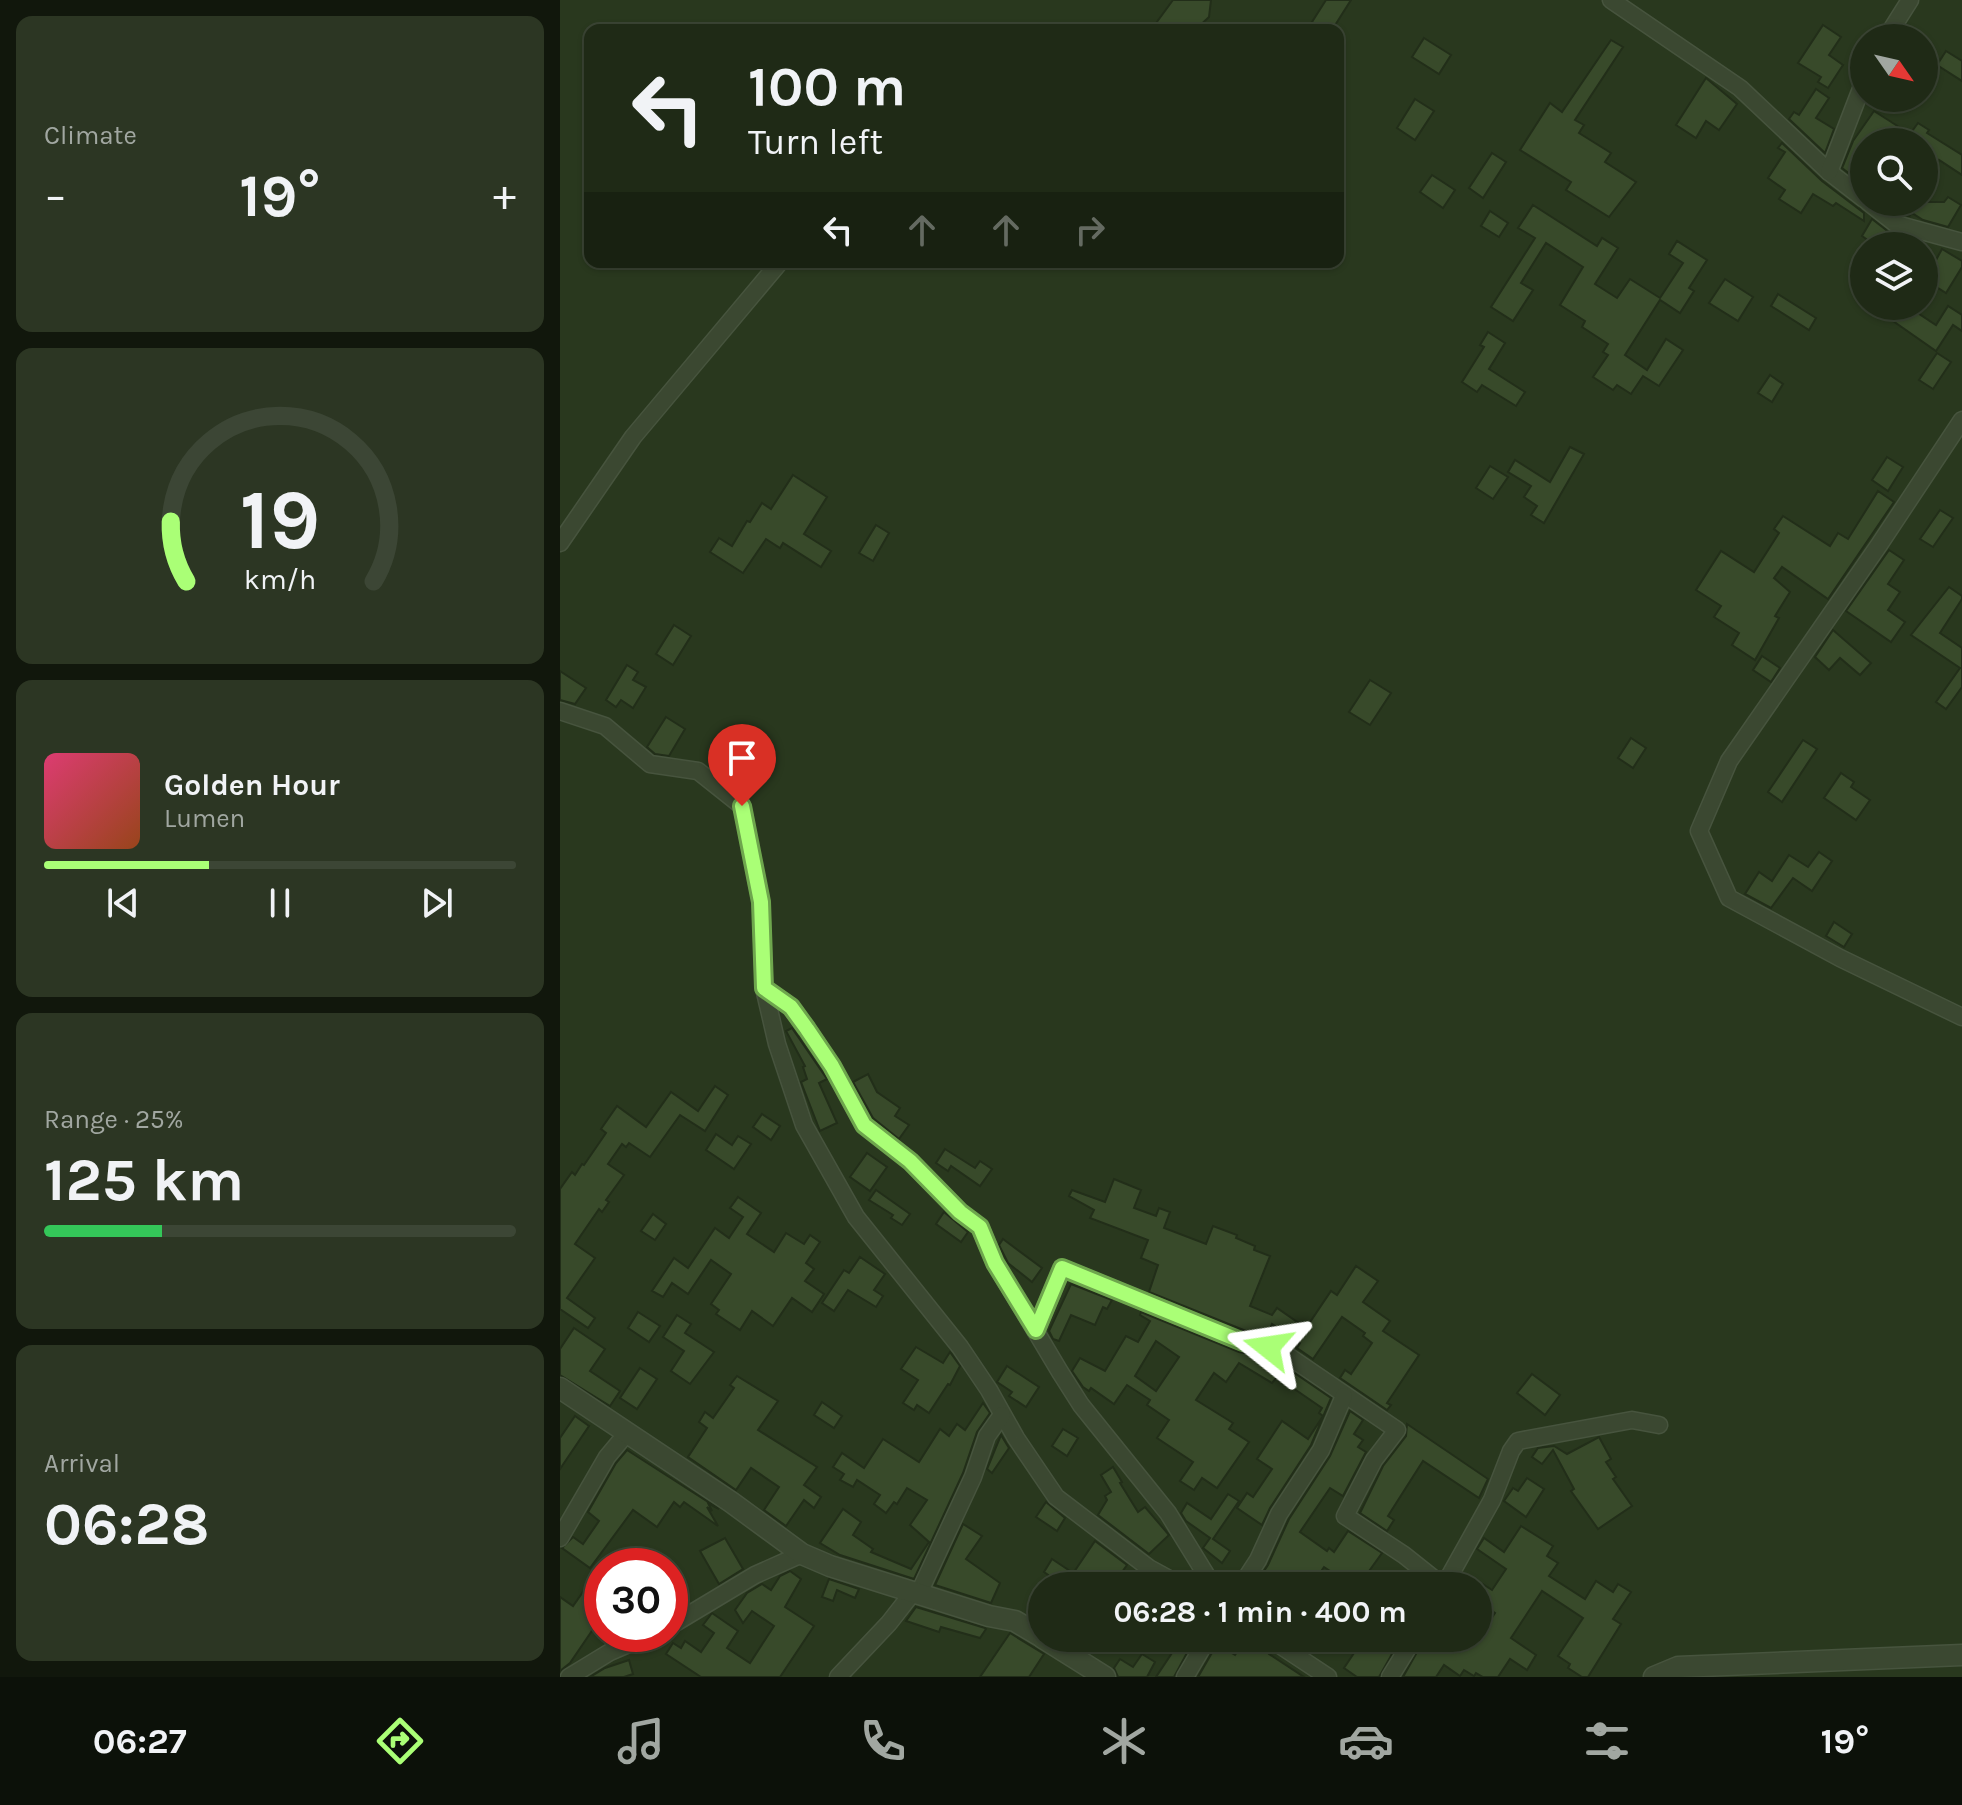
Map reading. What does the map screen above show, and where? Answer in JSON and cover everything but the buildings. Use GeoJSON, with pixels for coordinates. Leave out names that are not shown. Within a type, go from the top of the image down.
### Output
{"type":"FeatureCollection","features":[{"type":"Feature","properties":{"kind":"street"},"geometry":{"type":"LineString","coordinates":[[1611,0],[1740,88],[1850,188]]}},
{"type":"Feature","properties":{"kind":"street"},"geometry":{"type":"LineString","coordinates":[[1895,24],[1910,0]]}},
{"type":"Feature","properties":{"kind":"street"},"geometry":{"type":"LineString","coordinates":[[1829,172],[1852,112]]}},
{"type":"Feature","properties":{"kind":"street"},"geometry":{"type":"LineString","coordinates":[[1886,216],[1896,224],[1962,242]]}},
{"type":"Feature","properties":{"kind":"street"},"geometry":{"type":"LineString","coordinates":[[560,543],[633,437],[775,268]]}},
{"type":"Feature","properties":{"kind":"street"},"geometry":{"type":"LineString","coordinates":[[1962,420],[1729,761],[1699,831],[1729,898],[1840,958],[1962,1017]]}},
{"type":"Feature","properties":{"kind":"street"},"geometry":{"type":"LineString","coordinates":[[560,711],[605,726],[650,764],[698,771],[742,806],[761,902],[764,988],[777,1044],[804,1125],[841,1194],[911,1288],[960,1347],[1056,1497],[1156,1572]]}},
{"type":"Feature","properties":{"kind":"street"},"geometry":{"type":"LineString","coordinates":[[764,988],[791,1007],[832,1066],[864,1125],[910,1161],[960,1212],[980,1227],[995,1263],[1081,1405],[1168,1513],[1204,1572]]}},
{"type":"Feature","properties":{"kind":"street"},"geometry":{"type":"LineString","coordinates":[[1036,1330],[1062,1268],[1243,1342],[1278,1349],[1397,1430],[1368,1470],[1345,1516],[1426,1572]]}},
{"type":"Feature","properties":{"kind":"street"},"geometry":{"type":"LineString","coordinates":[[560,1388],[802,1554],[830,1566],[989,1616],[1015,1621],[1028,1629]]}},
{"type":"Feature","properties":{"kind":"street"},"geometry":{"type":"LineString","coordinates":[[1250,1572],[1279,1514],[1321,1450],[1344,1396]]}},
{"type":"Feature","properties":{"kind":"street"},"geometry":{"type":"LineString","coordinates":[[838,1677],[917,1592],[973,1477],[987,1436],[1002,1415]]}},
{"type":"Feature","properties":{"kind":"street"},"geometry":{"type":"LineString","coordinates":[[1452,1572],[1492,1500],[1518,1441],[1632,1420],[1659,1425]]}},
{"type":"Feature","properties":{"kind":"street"},"geometry":{"type":"LineString","coordinates":[[560,1538],[607,1457],[627,1433]]}},
{"type":"Feature","properties":{"kind":"street"},"geometry":{"type":"LineString","coordinates":[[688,1615],[755,1575],[802,1554]]}},
{"type":"Feature","properties":{"kind":"street"},"geometry":{"type":"LineString","coordinates":[[569,1677],[610,1652]]}},
{"type":"Feature","properties":{"kind":"street"},"geometry":{"type":"LineString","coordinates":[[1065,1652],[1105,1677]]}},
{"type":"Feature","properties":{"kind":"street"},"geometry":{"type":"LineString","coordinates":[[1185,1677],[1200,1652]]}},
{"type":"Feature","properties":{"kind":"street"},"geometry":{"type":"LineString","coordinates":[[1290,1652],[1328,1677]]}},
{"type":"Feature","properties":{"kind":"street"},"geometry":{"type":"LineString","coordinates":[[1390,1677],[1405,1652]]}},
{"type":"Feature","properties":{"kind":"street"},"geometry":{"type":"LineString","coordinates":[[1654,1677],[1678,1667],[1962,1655]]}},
{"type":"Feature","properties":{"kind":"route"},"geometry":{"type":"LineString","coordinates":[[742,806],[761,902],[764,988],[791,1007],[832,1066],[864,1125],[910,1161],[960,1212],[980,1227],[995,1263],[1036,1330],[1062,1268],[1243,1342],[1268,1347]]}}]}
